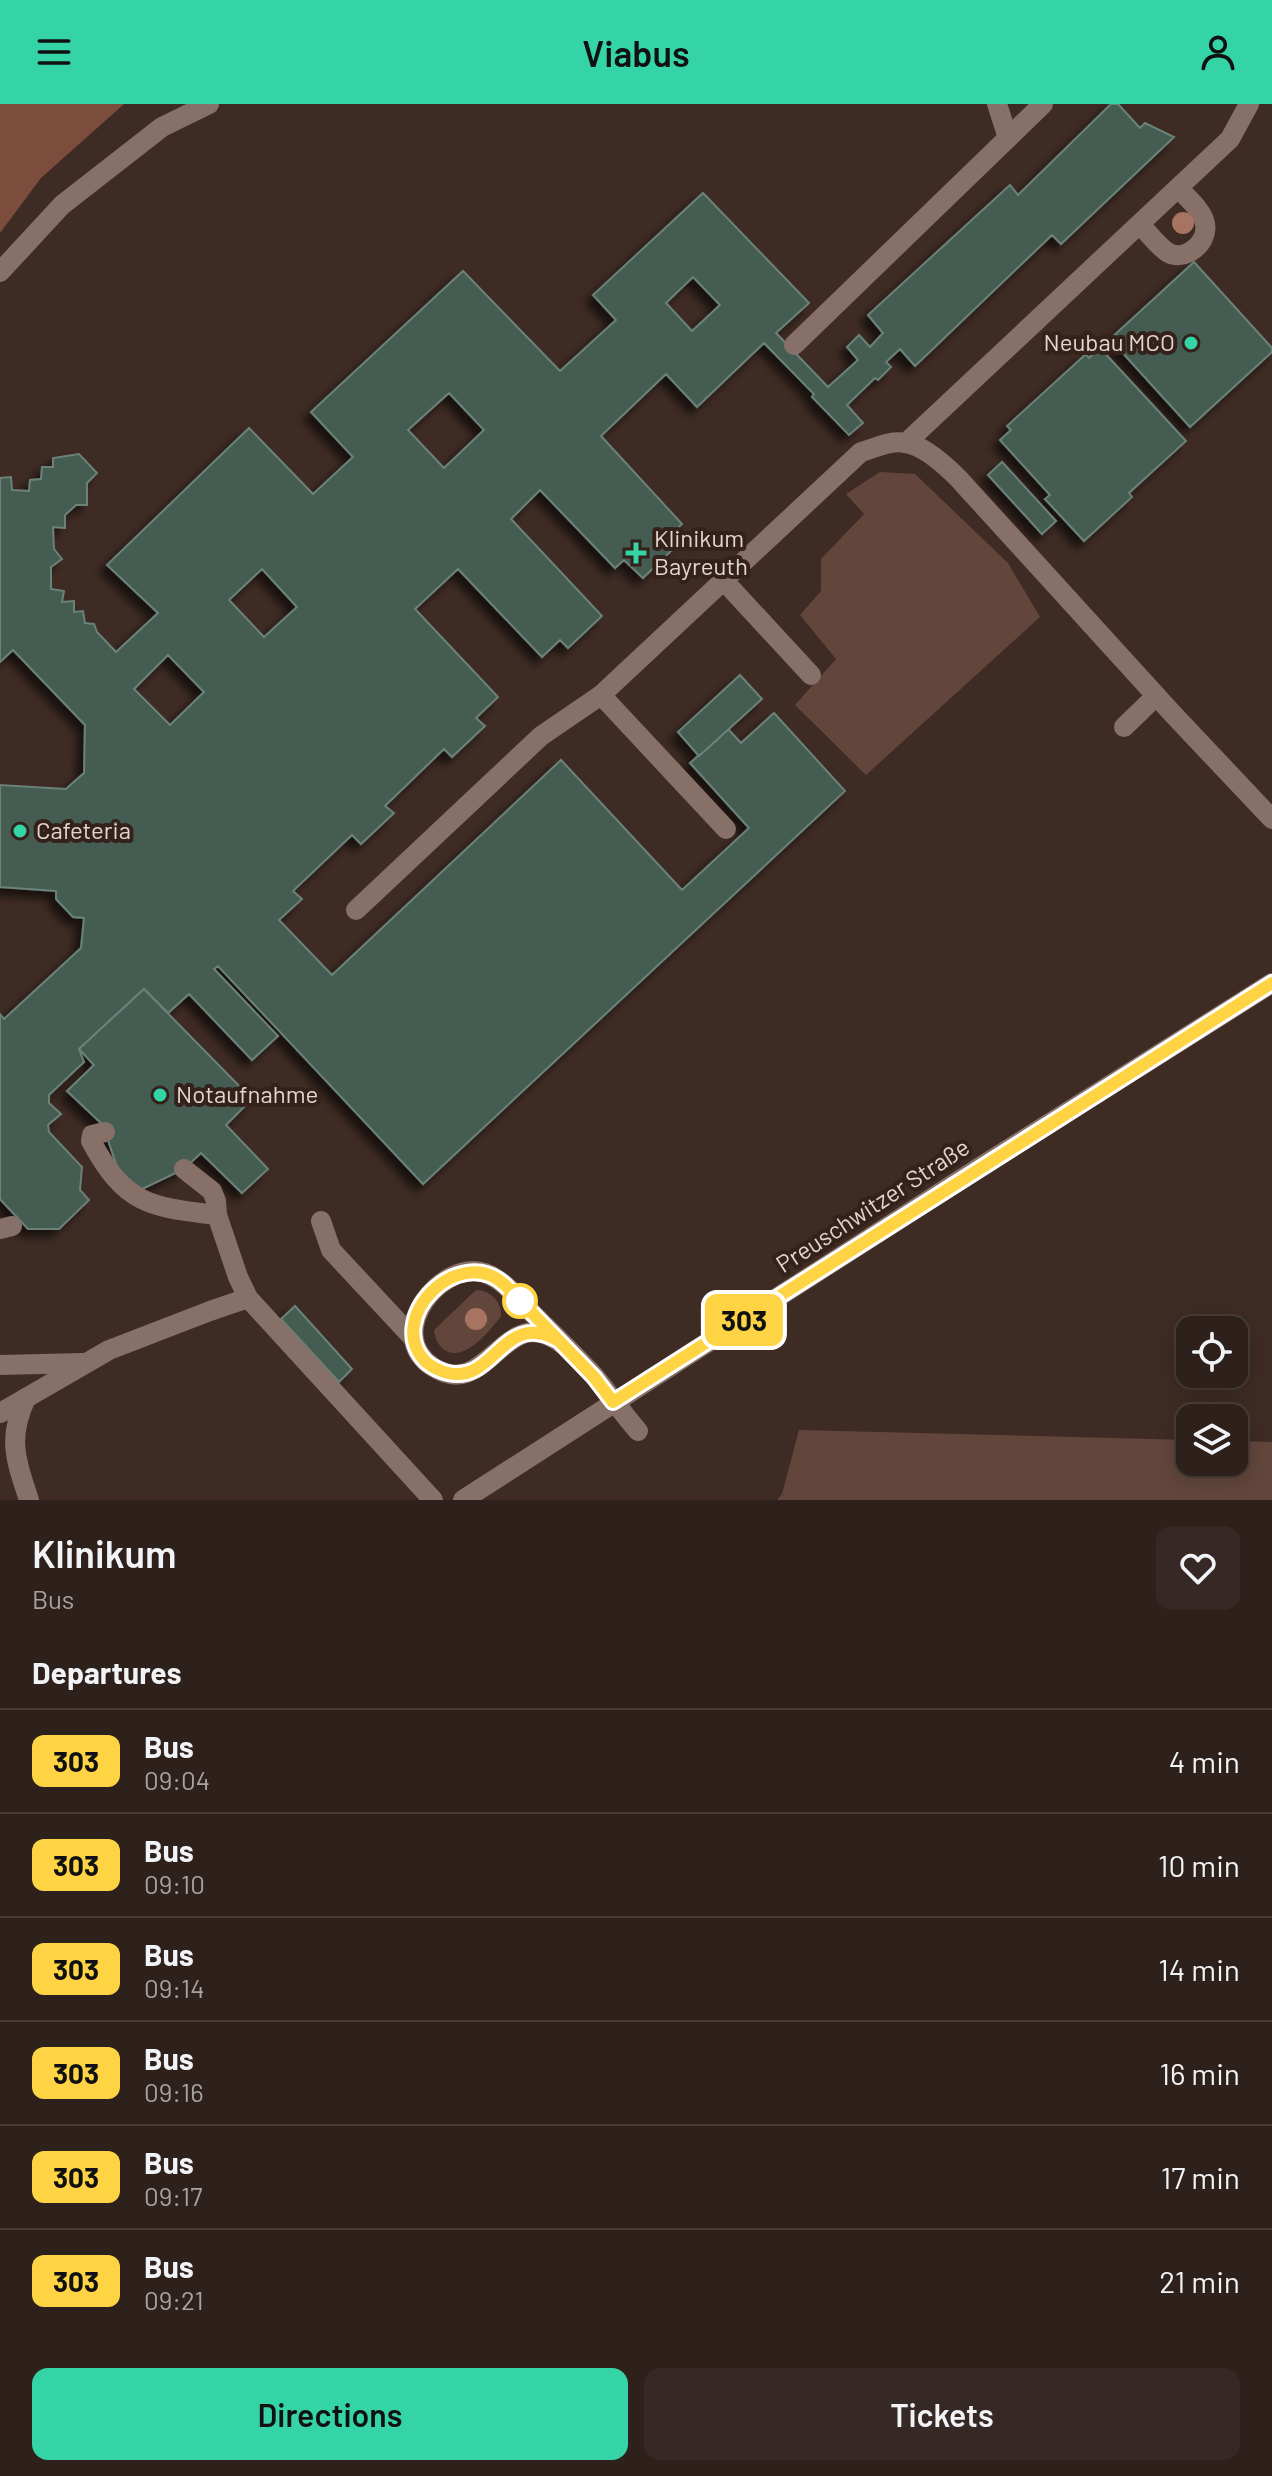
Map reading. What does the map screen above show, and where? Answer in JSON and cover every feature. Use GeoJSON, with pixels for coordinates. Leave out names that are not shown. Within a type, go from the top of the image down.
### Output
{"type":"FeatureCollection","features":[{"type":"Feature","properties":{"kind":"street"},"geometry":{"type":"LineString","coordinates":[[0,272],[62,205],[162,127],[209,104]]}},
{"type":"Feature","properties":{"kind":"street"},"geometry":{"type":"LineString","coordinates":[[997,104],[1008,138]]}},
{"type":"Feature","properties":{"kind":"street"},"geometry":{"type":"LineString","coordinates":[[794,345],[1043,104]]}},
{"type":"Feature","properties":{"kind":"street"},"geometry":{"type":"LineString","coordinates":[[907,442],[1230,139],[1249,104]]}},
{"type":"Feature","properties":{"kind":"street"},"geometry":{"type":"LineString","coordinates":[[1140,224],[1168,253],[1177,256],[1190,252],[1200,243],[1206,224],[1178,188]]}},
{"type":"Feature","properties":{"kind":"street"},"geometry":{"type":"LineString","coordinates":[[356,910],[541,736],[601,695],[861,452],[907,442],[941,461],[958,478],[1272,819]]}},
{"type":"Feature","properties":{"kind":"street"},"geometry":{"type":"LineString","coordinates":[[725,582],[811,675]]}},
{"type":"Feature","properties":{"kind":"street"},"geometry":{"type":"LineString","coordinates":[[601,695],[726,829]]}},
{"type":"Feature","properties":{"kind":"street"},"geometry":{"type":"LineString","coordinates":[[1124,727],[1156,696]]}},
{"type":"Feature","properties":{"kind":"street","name":"Preuschwitzer Straße"},"geometry":{"type":"LineString","coordinates":[[463,1500],[1272,983]]}},
{"type":"Feature","properties":{"kind":"street"},"geometry":{"type":"LineString","coordinates":[[105,1132],[92,1135],[91,1141],[118,1183],[132,1195],[146,1202],[188,1212],[217,1215]]}},
{"type":"Feature","properties":{"kind":"street"},"geometry":{"type":"LineString","coordinates":[[184,1169],[212,1191],[217,1215],[248,1298],[433,1500]]}},
{"type":"Feature","properties":{"kind":"street"},"geometry":{"type":"LineString","coordinates":[[321,1221],[331,1250],[414,1339]]}},
{"type":"Feature","properties":{"kind":"street"},"geometry":{"type":"LineString","coordinates":[[562,1344],[544,1334],[520,1334],[507,1341],[475,1370],[454,1374],[440,1371],[425,1361],[416,1348],[415,1318],[423,1302],[446,1280],[460,1273],[476,1271],[498,1279],[562,1344],[600,1383],[638,1431]]}},
{"type":"Feature","properties":{"kind":"street"},"geometry":{"type":"LineString","coordinates":[[0,1413],[109,1350],[248,1298]]}},
{"type":"Feature","properties":{"kind":"street"},"geometry":{"type":"LineString","coordinates":[[0,1349],[29,1364]]}},
{"type":"Feature","properties":{"kind":"street"},"geometry":{"type":"LineString","coordinates":[[0,1365],[87,1362]]}},
{"type":"Feature","properties":{"kind":"street"},"geometry":{"type":"LineString","coordinates":[[26,1398],[15,1430],[15,1455],[28,1500]]}},
{"type":"Feature","properties":{"kind":"shaded area"},"geometry":{"type":"Polygon","coordinates":[[[0,104],[124,104],[41,178],[0,233],[0,104]]]}},
{"type":"Feature","properties":{"kind":"shaded area"},"geometry":{"type":"Polygon","coordinates":[[[880,472],[915,474],[1008,563],[1040,617],[866,775],[795,705],[836,659],[800,615],[821,591],[821,559],[864,514],[846,494],[880,472]]]}},
{"type":"Feature","properties":{"kind":"shaded area"},"geometry":{"type":"Polygon","coordinates":[[[476,1290],[494,1298],[501,1316],[474,1345],[457,1353],[449,1352],[439,1345],[434,1330],[476,1290]]]}},
{"type":"Feature","properties":{"kind":"shaded area"},"geometry":{"type":"Polygon","coordinates":[[[799,1430],[1176,1440],[1176,1476],[1248,1476],[1248,1441],[1272,1442],[1272,1500],[777,1500],[782,1494],[799,1430]]]}},
{"type":"Feature","properties":{"kind":"building"},"geometry":{"type":"Polygon","coordinates":[[[1111,104],[1118,104],[1140,128],[1145,123],[1174,137],[1061,244],[1052,235],[915,366],[900,349],[886,362],[891,367],[847,405],[863,423],[849,435],[764,343],[697,407],[666,374],[601,436],[682,524],[666,539],[674,548],[643,578],[624,560],[615,568],[540,490],[511,519],[602,616],[568,648],[560,640],[542,657],[458,569],[415,609],[498,697],[476,718],[485,726],[452,757],[444,749],[385,806],[394,813],[361,844],[352,835],[293,891],[302,899],[279,920],[332,975],[561,760],[682,890],[749,828],[690,763],[728,729],[741,743],[774,713],[845,791],[423,1184],[218,966],[214,969],[278,1036],[252,1060],[189,994],[168,1013],[144,989],[79,1049],[84,1062],[49,1095],[49,1103],[61,1114],[48,1125],[49,1132],[82,1167],[80,1190],[89,1200],[59,1229],[28,1229],[0,1199],[0,1014],[4,1019],[81,948],[84,918],[73,917],[56,899],[56,891],[0,887],[0,785],[66,789],[84,773],[85,725],[13,650],[0,662],[0,478],[11,477],[12,490],[29,491],[30,480],[41,479],[42,467],[53,467],[53,458],[79,454],[97,473],[87,483],[87,505],[76,505],[65,515],[65,528],[53,527],[54,549],[62,559],[51,567],[51,589],[64,591],[62,602],[74,601],[74,612],[83,611],[85,623],[94,624],[97,632],[116,652],[158,613],[107,565],[249,428],[313,494],[353,457],[311,412],[463,271],[560,371],[616,320],[593,295],[703,193],[809,303],[776,333],[828,387],[858,360],[847,347],[859,335],[870,347],[883,333],[868,315],[1010,185],[1018,195],[1111,104]],[[693,277],[666,303],[692,331],[720,305],[693,277]],[[449,393],[408,430],[444,468],[484,430],[449,393]],[[262,569],[229,600],[264,637],[297,607],[262,569]],[[168,655],[134,689],[170,725],[204,692],[168,655]]]}},
{"type":"Feature","properties":{"kind":"building","name":"Neubau MCO"},"geometry":{"type":"Polygon","coordinates":[[[1194,262],[1272,348],[1272,352],[1190,427],[1110,339],[1194,262]]]}},
{"type":"Feature","properties":{"kind":"building"},"geometry":{"type":"Polygon","coordinates":[[[1100,348],[1186,441],[1129,493],[1132,497],[1084,541],[1045,499],[1050,495],[1000,440],[1011,430],[1007,426],[1086,354],[1089,358],[1100,348]]]}},
{"type":"Feature","properties":{"kind":"building"},"geometry":{"type":"Polygon","coordinates":[[[1002,462],[1056,521],[1042,534],[988,475],[1002,462]]]}},
{"type":"Feature","properties":{"kind":"building"},"geometry":{"type":"Polygon","coordinates":[[[740,675],[762,699],[699,756],[678,732],[740,675]]]}},
{"type":"Feature","properties":{"kind":"building","name":"Notaufnahme"},"geometry":{"type":"Polygon","coordinates":[[[144,989],[252,1099],[226,1125],[268,1169],[242,1193],[201,1153],[184,1169],[142,1189],[120,1176],[103,1125],[67,1091],[94,1065],[79,1049],[144,989]]]}},
{"type":"Feature","properties":{"kind":"building"},"geometry":{"type":"Polygon","coordinates":[[[295,1306],[352,1369],[339,1382],[281,1319],[295,1306]]]}},
{"type":"Feature","properties":{"kind":"bus line","name":"303"},"geometry":{"type":"LineString","coordinates":[[557,1340],[544,1334],[520,1334],[507,1341],[475,1370],[454,1374],[440,1371],[425,1361],[416,1348],[413,1324],[423,1302],[446,1280],[468,1271],[483,1272],[505,1285],[600,1383],[613,1402],[1272,983]]}},
{"type":"Feature","properties":{"kind":"place","name":"Neubau MCO"},"geometry":{"type":"Point","coordinates":[1191,343]}},
{"type":"Feature","properties":{"kind":"place","name":"Klinikum Bayreuth"},"geometry":{"type":"Point","coordinates":[636,553]}},
{"type":"Feature","properties":{"kind":"place","name":"Cafeteria"},"geometry":{"type":"Point","coordinates":[20,831]}},
{"type":"Feature","properties":{"kind":"place","name":"Notaufnahme"},"geometry":{"type":"Point","coordinates":[160,1095]}}]}
